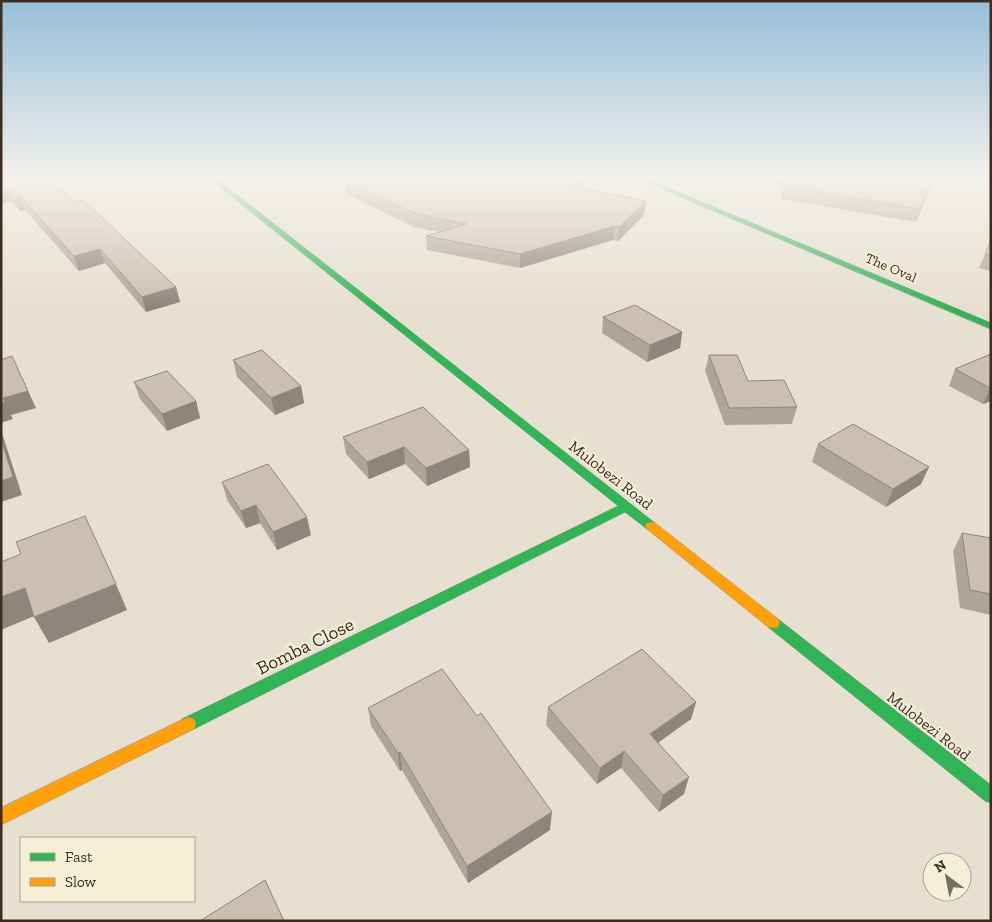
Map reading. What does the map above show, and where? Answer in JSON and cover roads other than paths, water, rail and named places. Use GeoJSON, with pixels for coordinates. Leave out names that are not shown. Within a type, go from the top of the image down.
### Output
{"type":"FeatureCollection","features":[{"type":"Feature","properties":{"kind":"street","name":"Mulobezi Road"},"geometry":{"type":"LineString","coordinates":[[267,222],[991,795]]}},
{"type":"Feature","properties":{"kind":"street","name":"The Oval"},"geometry":{"type":"LineString","coordinates":[[744,222],[991,326]]}},
{"type":"Feature","properties":{"kind":"street","name":"Bomba Close"},"geometry":{"type":"LineString","coordinates":[[1,817],[625,507]]}}]}
